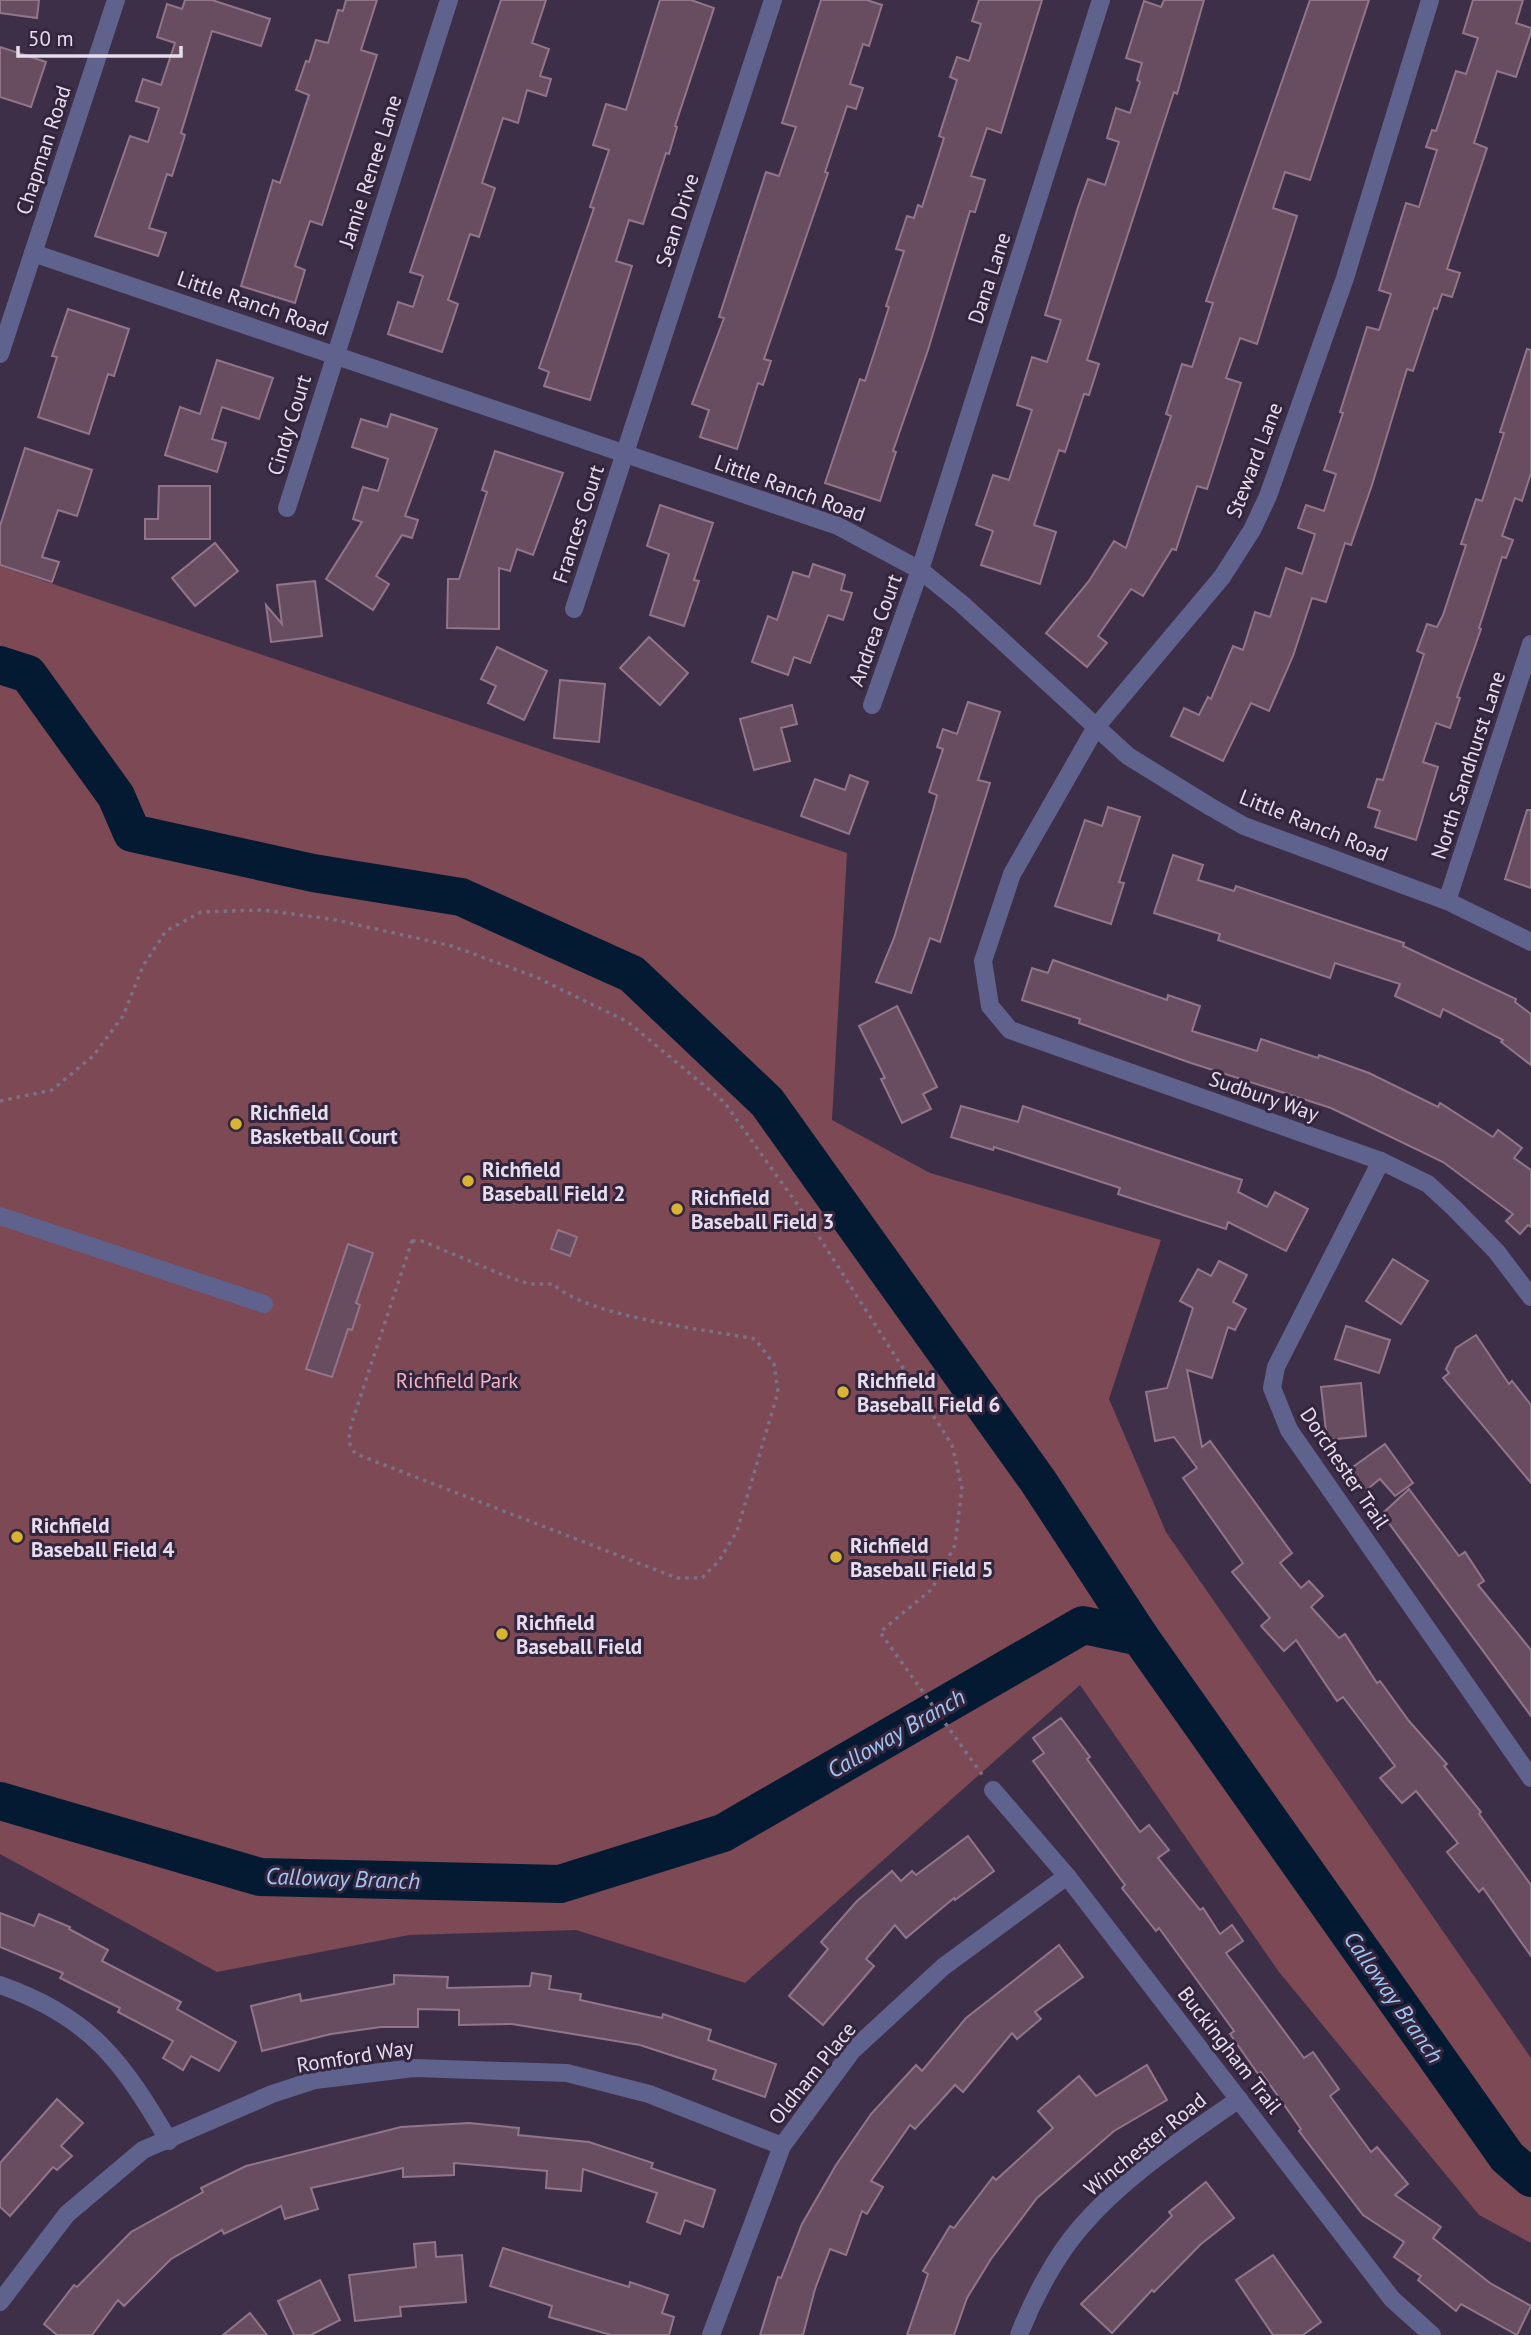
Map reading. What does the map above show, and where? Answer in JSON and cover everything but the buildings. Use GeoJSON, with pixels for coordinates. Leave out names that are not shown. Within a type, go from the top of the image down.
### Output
{"type":"FeatureCollection","features":[{"type":"Feature","properties":{"kind":"street","name":"Chapman Road"},"geometry":{"type":"LineString","coordinates":[[0,354],[116,0]]}},
{"type":"Feature","properties":{"kind":"street","name":"Jamie Renee Lane"},"geometry":{"type":"LineString","coordinates":[[335,355],[449,0]]}},
{"type":"Feature","properties":{"kind":"street","name":"Sean Drive"},"geometry":{"type":"LineString","coordinates":[[625,453],[773,0]]}},
{"type":"Feature","properties":{"kind":"street","name":"Dana Lane"},"geometry":{"type":"LineString","coordinates":[[920,570],[1101,0]]}},
{"type":"Feature","properties":{"kind":"street","name":"Steward Lane"},"geometry":{"type":"LineString","coordinates":[[984,961],[1012,874],[1096,727],[1222,577],[1252,530],[1268,496],[1345,278],[1430,0]]}},
{"type":"Feature","properties":{"kind":"street","name":"Little Ranch Road"},"geometry":{"type":"LineString","coordinates":[[33,253],[838,526],[920,570],[962,604],[1128,756],[1244,826],[1447,901],[1531,942]]}},
{"type":"Feature","properties":{"kind":"street","name":"Cindy Court"},"geometry":{"type":"LineString","coordinates":[[287,508],[335,355]]}},
{"type":"Feature","properties":{"kind":"street","name":"Frances Court"},"geometry":{"type":"LineString","coordinates":[[574,609],[625,453]]}},
{"type":"Feature","properties":{"kind":"street","name":"Andrea Court"},"geometry":{"type":"LineString","coordinates":[[872,705],[920,570]]}},
{"type":"Feature","properties":{"kind":"street","name":"North Sandhurst Lane"},"geometry":{"type":"LineString","coordinates":[[1447,901],[1531,644]]}},
{"type":"Feature","properties":{"kind":"street","name":"Sudbury Way"},"geometry":{"type":"LineString","coordinates":[[984,961],[990,1006],[1010,1030],[1381,1161],[1428,1184],[1496,1251],[1531,1297]]}},
{"type":"Feature","properties":{"kind":"street","name":"Dorchester Trail"},"geometry":{"type":"LineString","coordinates":[[1381,1161],[1276,1367],[1272,1388],[1289,1430],[1531,1778]]}},
{"type":"Feature","properties":{"kind":"street"},"geometry":{"type":"LineString","coordinates":[[0,1216],[264,1304]]}},
{"type":"Feature","properties":{"kind":"street","name":"Buckingham Trail"},"geometry":{"type":"LineString","coordinates":[[993,1790],[1067,1876],[1392,2300],[1432,2335]]}},
{"type":"Feature","properties":{"kind":"street","name":"Oldham Place"},"geometry":{"type":"LineString","coordinates":[[711,2335],[782,2146],[852,2051],[943,1967],[1067,1876]]}},
{"type":"Feature","properties":{"kind":"street"},"geometry":{"type":"LineString","coordinates":[[0,1985],[75,2021],[102,2045],[132,2078],[169,2141]]}},
{"type":"Feature","properties":{"kind":"street","name":"Romford Way"},"geometry":{"type":"LineString","coordinates":[[0,2302],[67,2214],[143,2150],[272,2094],[315,2080],[414,2068],[567,2073],[614,2083],[782,2146]]}},
{"type":"Feature","properties":{"kind":"street","name":"Winchester Road"},"geometry":{"type":"LineString","coordinates":[[1019,2335],[1052,2272],[1080,2228],[1125,2185],[1239,2099]]}},
{"type":"Feature","properties":{"kind":"path"},"geometry":{"type":"LineString","coordinates":[[0,1101],[52,1090],[93,1055],[123,1016],[143,967],[166,931],[201,912],[262,910],[331,919],[452,946],[536,977],[628,1022],[724,1102],[842,1271],[952,1445],[962,1488],[955,1545],[932,1589],[880,1632],[993,1790]]}},
{"type":"Feature","properties":{"kind":"path"},"geometry":{"type":"LineString","coordinates":[[412,1241],[422,1241],[529,1284],[553,1284],[565,1296],[625,1314],[755,1339],[774,1364],[778,1392],[737,1531],[719,1561],[702,1578],[677,1578],[356,1454],[348,1438],[352,1422],[404,1257],[412,1241]]}},
{"type":"Feature","properties":{"kind":"green space","name":"Richfield Park"},"geometry":{"type":"Polygon","coordinates":[[[0,566],[847,853],[832,1120],[930,1173],[1161,1240],[1109,1399],[1166,1532],[1531,2058],[1531,2243],[1479,2215],[1279,1972],[1080,1685],[745,1983],[576,1930],[409,1935],[217,1972],[0,1854],[0,566]]]}},
{"type":"Feature","properties":{"kind":"waterway"},"geometry":{"type":"LineString","coordinates":[[0,665],[28,674],[116,796],[132,833],[313,873],[461,897],[632,974],[767,1102],[1038,1481],[1140,1637],[1507,2157],[1531,2178]]}},
{"type":"Feature","properties":{"kind":"waterway","name":"Calloway Branch"},"geometry":{"type":"LineString","coordinates":[[0,1801],[260,1877],[560,1884],[723,1833],[1083,1625],[1140,1637]]}},
{"type":"Feature","properties":{"kind":"place","name":"Richfield Basketball Court"},"geometry":{"type":"Point","coordinates":[236,1124]}},
{"type":"Feature","properties":{"kind":"place","name":"Richfield Baseball Field 2"},"geometry":{"type":"Point","coordinates":[468,1181]}},
{"type":"Feature","properties":{"kind":"place","name":"Richfield Baseball Field 3"},"geometry":{"type":"Point","coordinates":[677,1209]}},
{"type":"Feature","properties":{"kind":"place","name":"Richfield Baseball Field 6"},"geometry":{"type":"Point","coordinates":[843,1392]}},
{"type":"Feature","properties":{"kind":"place","name":"Richfield Baseball Field 4"},"geometry":{"type":"Point","coordinates":[17,1537]}},
{"type":"Feature","properties":{"kind":"place","name":"Richfield Baseball Field 5"},"geometry":{"type":"Point","coordinates":[836,1557]}},
{"type":"Feature","properties":{"kind":"place","name":"Richfield Baseball Field"},"geometry":{"type":"Point","coordinates":[502,1634]}}]}
